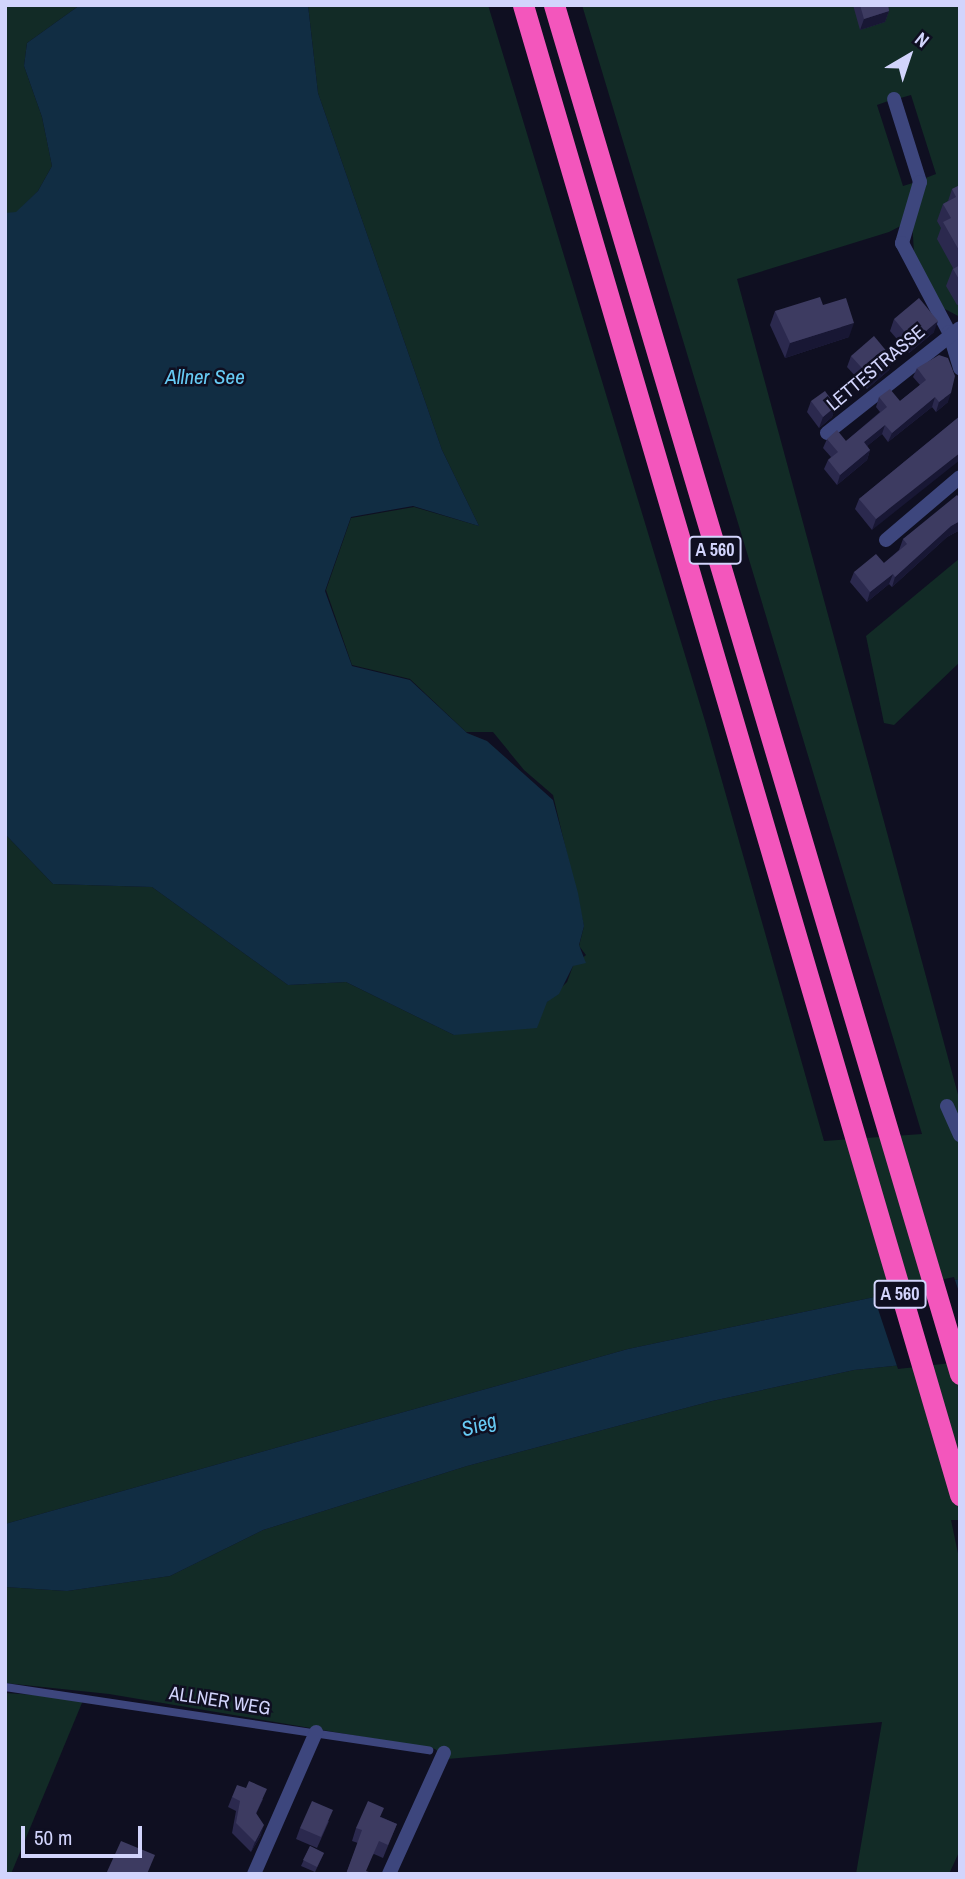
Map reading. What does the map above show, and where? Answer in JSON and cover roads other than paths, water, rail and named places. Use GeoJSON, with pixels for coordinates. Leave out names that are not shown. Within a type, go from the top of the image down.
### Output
{"type":"FeatureCollection","features":[{"type":"Feature","properties":{"kind":"highway","name":"A 560"},"geometry":{"type":"LineString","coordinates":[[523,5],[960,1495]]}},
{"type":"Feature","properties":{"kind":"highway","name":"A 560"},"geometry":{"type":"LineString","coordinates":[[554,5],[960,1374]]}},
{"type":"Feature","properties":{"kind":"street","name":"LETTESTRASSE"},"geometry":{"type":"LineString","coordinates":[[894,99],[920,182],[902,243],[954,330],[960,368]]}},
{"type":"Feature","properties":{"kind":"street","name":"LETTESTRASSE"},"geometry":{"type":"LineString","coordinates":[[827,433],[954,330]]}},
{"type":"Feature","properties":{"kind":"street"},"geometry":{"type":"LineString","coordinates":[[886,540],[960,477]]}},
{"type":"Feature","properties":{"kind":"street"},"geometry":{"type":"LineString","coordinates":[[947,1106],[960,1135]]}},
{"type":"Feature","properties":{"kind":"street"},"geometry":{"type":"LineString","coordinates":[[254,1874],[316,1732]]}},
{"type":"Feature","properties":{"kind":"street"},"geometry":{"type":"LineString","coordinates":[[389,1874],[444,1753]]}},
{"type":"Feature","properties":{"kind":"lane","name":"ALLNER WEG"},"geometry":{"type":"LineString","coordinates":[[5,1687],[429,1750]]}},
{"type":"Feature","properties":{"kind":"water","name":"Allner See"},"geometry":{"type":"Polygon","coordinates":[[[80,5],[308,5],[318,93],[442,450],[479,526],[413,506],[351,517],[325,591],[352,666],[410,680],[467,733],[487,741],[553,800],[578,893],[584,926],[579,945],[586,963],[573,966],[559,994],[547,1002],[537,1028],[454,1035],[346,982],[288,985],[152,887],[53,884],[5,834],[5,213],[16,212],[38,191],[52,166],[42,117],[24,66],[27,43],[80,5]]]}},
{"type":"Feature","properties":{"kind":"water","name":"Sieg"},"geometry":{"type":"Polygon","coordinates":[[[960,1279],[960,1359],[854,1370],[712,1401],[467,1466],[263,1530],[170,1576],[67,1591],[5,1587],[5,1524],[628,1349],[960,1279]]]}}]}
